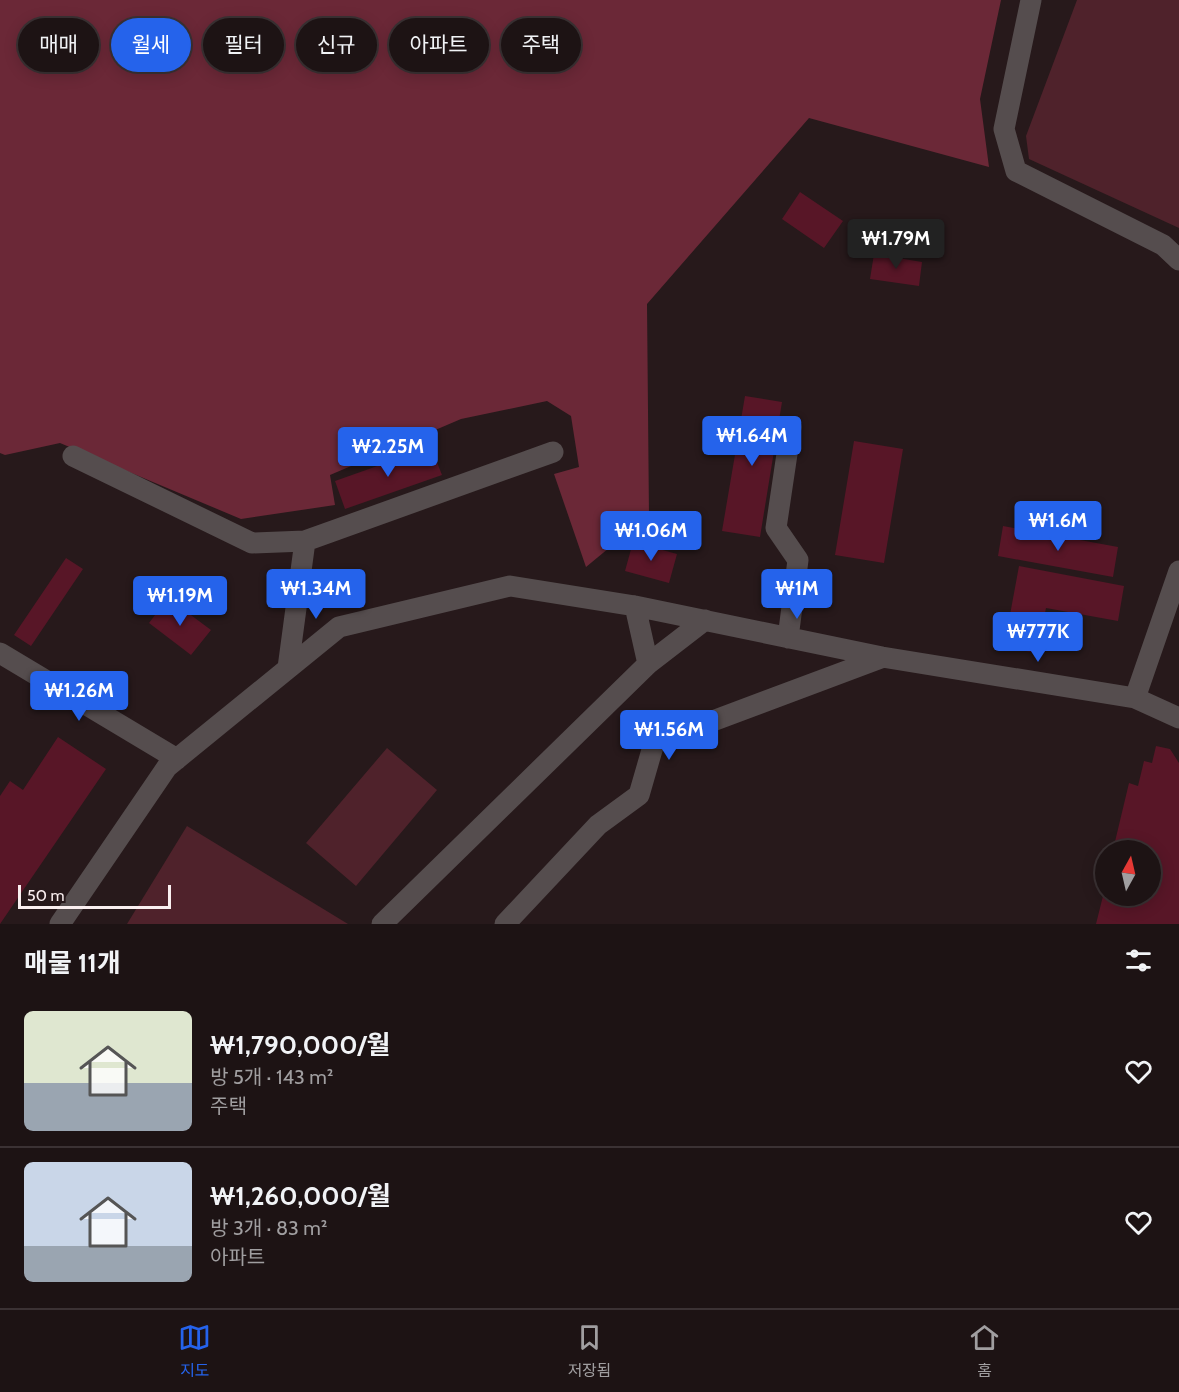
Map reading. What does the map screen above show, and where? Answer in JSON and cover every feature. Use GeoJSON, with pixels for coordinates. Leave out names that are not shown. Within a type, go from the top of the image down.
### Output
{"type":"FeatureCollection","features":[{"type":"Feature","properties":{"kind":"street"},"geometry":{"type":"LineString","coordinates":[[1031,0],[1004,129],[1016,171],[1163,245],[1179,260]]}},
{"type":"Feature","properties":{"kind":"street"},"geometry":{"type":"LineString","coordinates":[[788,638],[798,560],[776,528],[791,428]]}},
{"type":"Feature","properties":{"kind":"street"},"geometry":{"type":"LineString","coordinates":[[73,456],[252,543],[305,541],[553,452]]}},
{"type":"Feature","properties":{"kind":"street"},"geometry":{"type":"LineString","coordinates":[[288,668],[305,541]]}},
{"type":"Feature","properties":{"kind":"street"},"geometry":{"type":"LineString","coordinates":[[1135,698],[1179,571]]}},
{"type":"Feature","properties":{"kind":"street"},"geometry":{"type":"LineString","coordinates":[[60,924],[166,767],[339,627],[510,586],[635,606],[882,657],[1135,698],[1179,718]]}},
{"type":"Feature","properties":{"kind":"street"},"geometry":{"type":"LineString","coordinates":[[635,606],[648,664]]}},
{"type":"Feature","properties":{"kind":"street"},"geometry":{"type":"LineString","coordinates":[[382,924],[648,664],[705,620]]}},
{"type":"Feature","properties":{"kind":"street"},"geometry":{"type":"LineString","coordinates":[[0,653],[177,759]]}},
{"type":"Feature","properties":{"kind":"street"},"geometry":{"type":"LineString","coordinates":[[505,924],[598,825],[639,795],[654,743],[882,657]]}},
{"type":"Feature","properties":{"kind":"shaded area"},"geometry":{"type":"Polygon","coordinates":[[[0,0],[1001,0],[980,99],[989,167],[809,118],[647,304],[649,515],[586,567],[554,474],[579,467],[571,416],[547,401],[461,419],[330,475],[335,505],[241,519],[60,443],[5,455],[0,453],[0,0]]]}},
{"type":"Feature","properties":{"kind":"shaded area"},"geometry":{"type":"Polygon","coordinates":[[[1077,0],[1179,0],[1179,228],[1029,159],[1026,136],[1077,0]]]}},
{"type":"Feature","properties":{"kind":"shaded area"},"geometry":{"type":"Polygon","coordinates":[[[387,748],[437,790],[356,886],[306,843],[387,748]]]}},
{"type":"Feature","properties":{"kind":"shaded area"},"geometry":{"type":"Polygon","coordinates":[[[187,826],[348,924],[127,924],[187,826]]]}},
{"type":"Feature","properties":{"kind":"building"},"geometry":{"type":"Polygon","coordinates":[[[800,192],[843,221],[824,248],[782,219],[800,192]]]}},
{"type":"Feature","properties":{"kind":"building"},"geometry":{"type":"Polygon","coordinates":[[[874,254],[922,262],[919,286],[870,279],[874,254]]]}},
{"type":"Feature","properties":{"kind":"building"},"geometry":{"type":"Polygon","coordinates":[[[745,396],[782,402],[760,537],[722,531],[745,396]]]}},
{"type":"Feature","properties":{"kind":"building"},"geometry":{"type":"Polygon","coordinates":[[[854,441],[903,449],[884,563],[835,555],[854,441]]]}},
{"type":"Feature","properties":{"kind":"building"},"geometry":{"type":"Polygon","coordinates":[[[431,447],[442,475],[345,509],[335,481],[431,447]]]}},
{"type":"Feature","properties":{"kind":"building"},"geometry":{"type":"Polygon","coordinates":[[[1003,526],[1118,547],[1113,577],[998,556],[1003,526]]]}},
{"type":"Feature","properties":{"kind":"building"},"geometry":{"type":"Polygon","coordinates":[[[633,542],[677,554],[669,583],[625,571],[633,542]]]}},
{"type":"Feature","properties":{"kind":"building"},"geometry":{"type":"Polygon","coordinates":[[[66,558],[83,569],[31,646],[14,635],[66,558]]]}},
{"type":"Feature","properties":{"kind":"building"},"geometry":{"type":"Polygon","coordinates":[[[1019,566],[1124,586],[1118,621],[1046,608],[1037,653],[1004,647],[1019,566]]]}},
{"type":"Feature","properties":{"kind":"building"},"geometry":{"type":"Polygon","coordinates":[[[168,598],[211,630],[191,655],[149,623],[168,598]]]}},
{"type":"Feature","properties":{"kind":"building"},"geometry":{"type":"Polygon","coordinates":[[[58,737],[106,769],[0,924],[0,796],[10,781],[23,790],[58,737]]]}},
{"type":"Feature","properties":{"kind":"building"},"geometry":{"type":"Polygon","coordinates":[[[1156,746],[1170,749],[1179,763],[1179,924],[1096,924],[1100,906],[1161,906],[1161,840],[1115,840],[1129,783],[1138,786],[1144,761],[1152,763],[1156,746]]]}}]}
